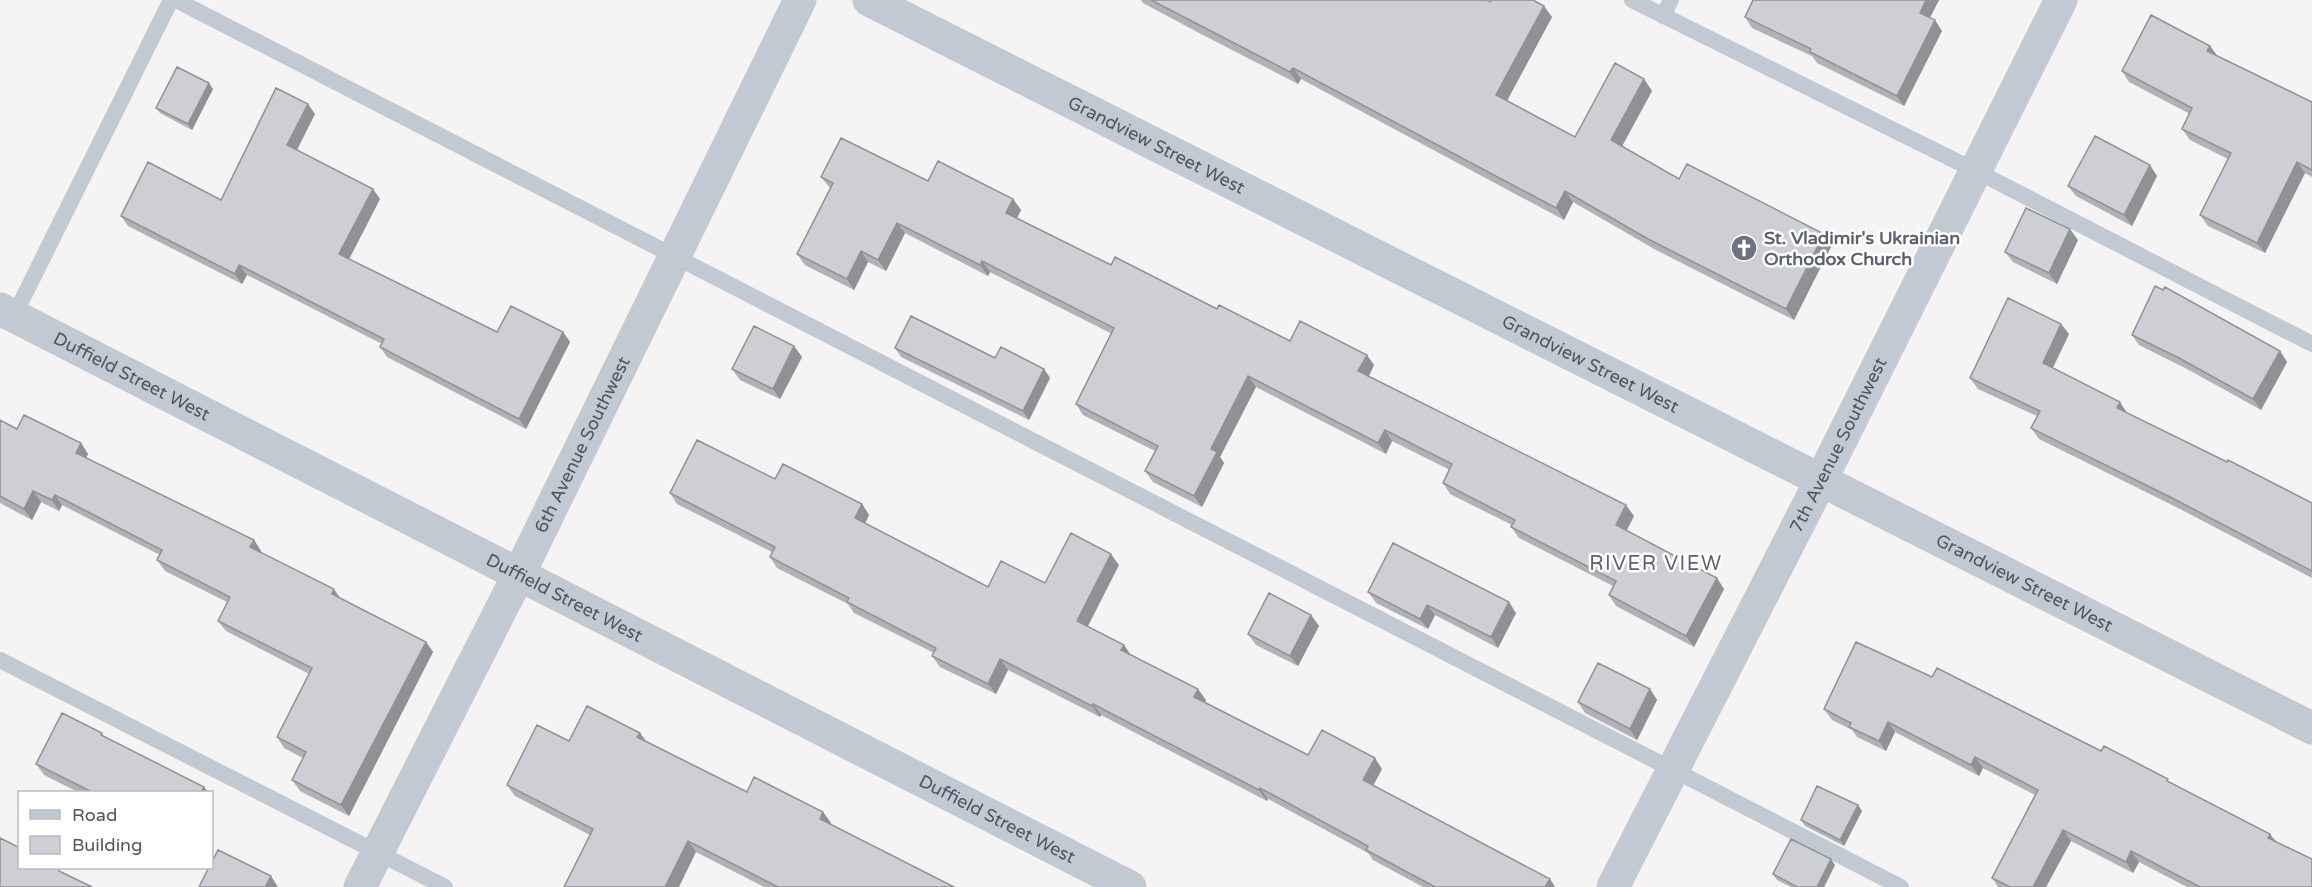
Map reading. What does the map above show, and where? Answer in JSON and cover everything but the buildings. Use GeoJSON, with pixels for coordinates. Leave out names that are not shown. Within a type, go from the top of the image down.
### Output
{"type":"FeatureCollection","features":[{"type":"Feature","properties":{"kind":"street","name":"6th Avenue Southwest"},"geometry":{"type":"LineString","coordinates":[[360,887],[519,574],[800,0]]}},
{"type":"Feature","properties":{"kind":"street","name":"Grandview Street West"},"geometry":{"type":"LineString","coordinates":[[869,0],[2312,728]]}},
{"type":"Feature","properties":{"kind":"street","name":"7th Avenue Southwest"},"geometry":{"type":"LineString","coordinates":[[1613,887],[1821,480],[2061,0]]}},
{"type":"Feature","properties":{"kind":"street","name":"Duffield Street West"},"geometry":{"type":"LineString","coordinates":[[7,313],[1130,887]]}},
{"type":"Feature","properties":{"kind":"lane"},"geometry":{"type":"LineString","coordinates":[[7,313],[171,0]]}},
{"type":"Feature","properties":{"kind":"lane"},"geometry":{"type":"LineString","coordinates":[[176,0],[1901,887]]}},
{"type":"Feature","properties":{"kind":"lane"},"geometry":{"type":"LineString","coordinates":[[1632,0],[1976,171],[2312,344]]}},
{"type":"Feature","properties":{"kind":"lane"},"geometry":{"type":"LineString","coordinates":[[1663,16],[1671,0]]}},
{"type":"Feature","properties":{"kind":"lane"},"geometry":{"type":"LineString","coordinates":[[0,660],[445,887]]}},
{"type":"Feature","properties":{"kind":"place","name":"St. Vladimir's Ukrainian Orthodox Church"},"geometry":{"type":"Point","coordinates":[1744,248]}},
{"type":"Feature","properties":{"kind":"district","name":"RIVER VIEW"},"geometry":{"type":"Point","coordinates":[1656,564]}}]}
